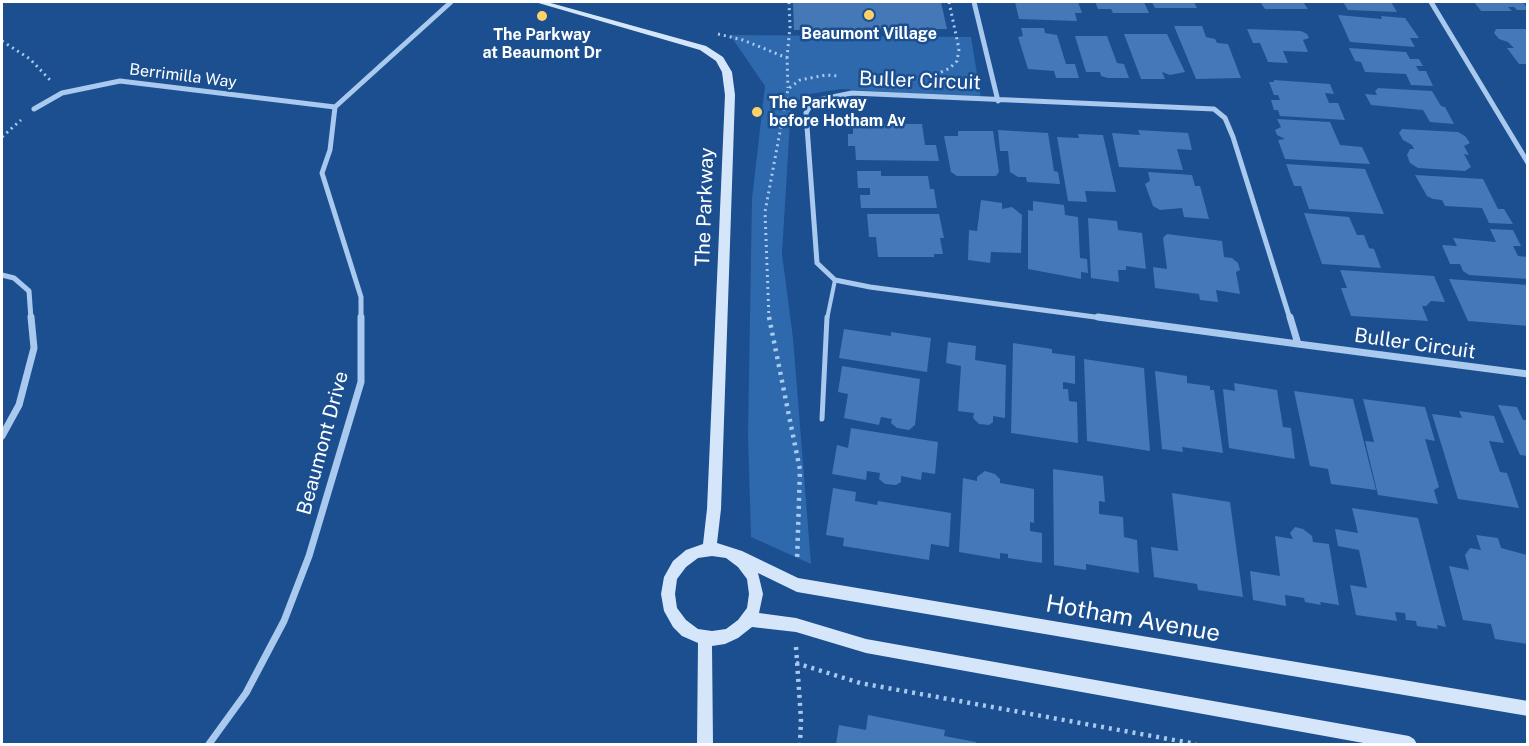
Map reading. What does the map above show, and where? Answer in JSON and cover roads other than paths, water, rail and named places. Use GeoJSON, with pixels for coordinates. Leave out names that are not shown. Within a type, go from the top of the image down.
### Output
{"type":"FeatureCollection","features":[{"type":"Feature","properties":{"kind":"street"},"geometry":{"type":"LineString","coordinates":[[335,107],[451,2]]}},
{"type":"Feature","properties":{"kind":"street","name":"The Parkway"},"geometry":{"type":"LineString","coordinates":[[539,2],[703,48],[720,59],[727,72],[730,95],[728,155],[714,509],[709,549]]}},
{"type":"Feature","properties":{"kind":"street"},"geometry":{"type":"LineString","coordinates":[[974,2],[998,100]]}},
{"type":"Feature","properties":{"kind":"street"},"geometry":{"type":"LineString","coordinates":[[1431,2],[1527,163]]}},
{"type":"Feature","properties":{"kind":"street","name":"Berrimilla Way"},"geometry":{"type":"LineString","coordinates":[[34,109],[62,93],[120,81],[335,107]]}},
{"type":"Feature","properties":{"kind":"street","name":"Buller Circuit"},"geometry":{"type":"LineString","coordinates":[[1298,344],[1233,137],[1225,118],[1214,109],[852,93],[813,101],[806,113],[817,263],[835,280],[882,288],[1298,344],[1527,374]]}},
{"type":"Feature","properties":{"kind":"street","name":"Beaumont Drive"},"geometry":{"type":"LineString","coordinates":[[209,744],[246,693],[284,621],[309,556],[361,382],[361,297],[322,172],[330,150],[335,107]]}},
{"type":"Feature","properties":{"kind":"street"},"geometry":{"type":"LineString","coordinates":[[2,275],[14,278],[29,291],[34,348],[19,405],[2,436]]}},
{"type":"Feature","properties":{"kind":"street"},"geometry":{"type":"LineString","coordinates":[[709,549],[724,550],[737,556],[748,565],[755,577],[758,592],[756,606],[748,620],[730,633],[716,638],[705,638],[679,625],[671,612],[667,599],[674,571],[696,553],[709,549]]}},
{"type":"Feature","properties":{"kind":"street","name":"Hotham Avenue"},"geometry":{"type":"LineString","coordinates":[[737,556],[797,585],[1527,709]]}},
{"type":"Feature","properties":{"kind":"street"},"geometry":{"type":"LineString","coordinates":[[748,620],[796,625],[866,646],[1409,744]]}},
{"type":"Feature","properties":{"kind":"street"},"geometry":{"type":"LineString","coordinates":[[705,638],[705,744]]}},
{"type":"Feature","properties":{"kind":"lane"},"geometry":{"type":"LineString","coordinates":[[822,419],[827,318],[835,280]]}},
{"type":"Feature","properties":{"kind":"place","name":"Beaumont Village"},"geometry":{"type":"Point","coordinates":[869,15]}},
{"type":"Feature","properties":{"kind":"place","name":"The Parkway at Beaumont Dr"},"geometry":{"type":"Point","coordinates":[542,16]}},
{"type":"Feature","properties":{"kind":"place","name":"The Parkway before Hotham Av"},"geometry":{"type":"Point","coordinates":[757,112]}}]}
